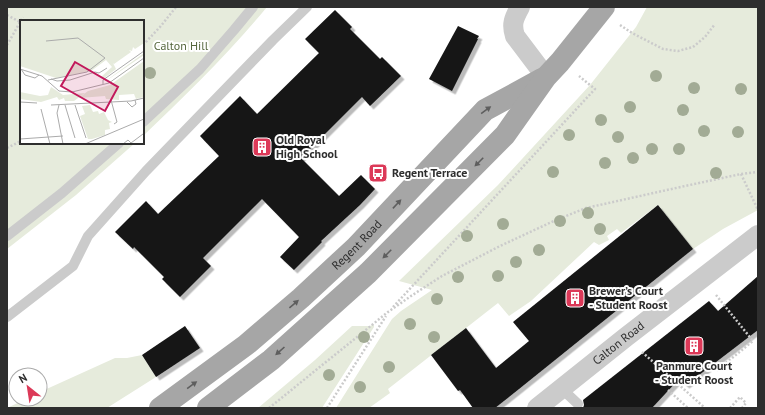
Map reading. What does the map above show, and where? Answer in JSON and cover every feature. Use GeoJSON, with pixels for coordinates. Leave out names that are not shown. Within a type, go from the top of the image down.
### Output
{"type":"FeatureCollection","features":[{"type":"Feature","properties":{"kind":"main road","name":"Regent Road"},"geometry":{"type":"LineString","coordinates":[[208,408],[271,360],[368,273],[505,136],[546,77],[602,10]]}},
{"type":"Feature","properties":{"kind":"main road","name":"Regent Road"},"geometry":{"type":"LineString","coordinates":[[160,408],[246,345],[302,298],[356,247],[485,110],[546,77]]}},
{"type":"Feature","properties":{"kind":"street"},"geometry":{"type":"LineString","coordinates":[[520,7],[512,28],[515,36],[546,77]]}},
{"type":"Feature","properties":{"kind":"street","name":"Calton Road"},"geometry":{"type":"LineString","coordinates":[[537,408],[758,235]]}},
{"type":"Feature","properties":{"kind":"lane"},"geometry":{"type":"LineString","coordinates":[[144,121],[200,69],[253,7]]}},
{"type":"Feature","properties":{"kind":"lane"},"geometry":{"type":"LineString","coordinates":[[7,317],[73,266],[88,236],[125,194],[245,68],[307,7]]}},
{"type":"Feature","properties":{"kind":"lane"},"geometry":{"type":"LineString","coordinates":[[7,236],[62,193],[118,144]]}},
{"type":"Feature","properties":{"kind":"lane"},"geometry":{"type":"LineString","coordinates":[[561,388],[578,404]]}},
{"type":"Feature","properties":{"kind":"path"},"geometry":{"type":"LineString","coordinates":[[144,44],[176,7]]}},
{"type":"Feature","properties":{"kind":"path"},"geometry":{"type":"LineString","coordinates":[[602,10],[632,33],[663,49],[678,51],[693,47],[706,37],[715,24]]}},
{"type":"Feature","properties":{"kind":"path"},"geometry":{"type":"LineString","coordinates":[[7,15],[20,22],[7,45]]}},
{"type":"Feature","properties":{"kind":"path"},"geometry":{"type":"LineString","coordinates":[[327,408],[388,312],[595,89],[590,85]]}},
{"type":"Feature","properties":{"kind":"path"},"geometry":{"type":"LineString","coordinates":[[7,148],[20,142]]}},
{"type":"Feature","properties":{"kind":"path"},"geometry":{"type":"LineString","coordinates":[[269,408],[388,312],[442,276],[500,246],[586,208],[741,174],[758,172]]}},
{"type":"Feature","properties":{"kind":"path"},"geometry":{"type":"LineString","coordinates":[[741,174],[758,210]]}},
{"type":"Feature","properties":{"kind":"path"},"geometry":{"type":"LineString","coordinates":[[716,371],[753,341],[724,305]]}},
{"type":"Feature","properties":{"kind":"path"},"geometry":{"type":"LineString","coordinates":[[626,337],[705,408]]}},
{"type":"Feature","properties":{"kind":"path"},"geometry":{"type":"LineString","coordinates":[[668,390],[688,408]]}},
{"type":"Feature","properties":{"kind":"path"},"geometry":{"type":"LineString","coordinates":[[730,408],[740,397],[746,403],[742,408]]}},
{"type":"Feature","properties":{"kind":"green space","name":"Calton Hill"},"geometry":{"type":"Polygon","coordinates":[[[7,7],[267,7],[222,57],[144,135],[144,20],[20,20],[20,144],[134,144],[76,195],[7,249],[7,7]]]}},
{"type":"Feature","properties":{"kind":"green space"},"geometry":{"type":"Polygon","coordinates":[[[647,7],[758,7],[758,210],[723,229],[693,249],[658,205],[621,233],[617,229],[607,236],[609,240],[599,245],[594,242],[531,301],[509,316],[498,303],[388,389],[390,393],[369,408],[336,408],[392,319],[432,290],[399,281],[498,185],[590,85],[636,27],[647,7]]]}},
{"type":"Feature","properties":{"kind":"green space"},"geometry":{"type":"Polygon","coordinates":[[[374,325],[374,327],[322,408],[258,408],[315,360],[352,326],[374,325]]]}},
{"type":"Feature","properties":{"kind":"green space"},"geometry":{"type":"Polygon","coordinates":[[[142,355],[156,377],[107,408],[7,408],[48,407],[48,388],[115,358],[127,358],[142,355]]]}},
{"type":"Feature","properties":{"kind":"building","name":"Old Royal High School"},"geometry":{"type":"Polygon","coordinates":[[[335,10],[352,27],[350,29],[380,59],[382,57],[401,76],[370,106],[362,97],[301,158],[339,196],[361,175],[375,189],[321,241],[322,242],[294,270],[280,257],[299,237],[262,199],[203,258],[211,266],[180,297],[162,279],[164,277],[134,247],[133,249],[115,232],[146,201],[158,214],[219,156],[200,136],[240,96],[257,114],[319,53],[305,39],[335,10]]]}},
{"type":"Feature","properties":{"kind":"building"},"geometry":{"type":"Polygon","coordinates":[[[458,26],[479,36],[452,91],[429,79],[458,26]]]}},
{"type":"Feature","properties":{"kind":"building","name":"Brewer’s Court - Student Roost"},"geometry":{"type":"Polygon","coordinates":[[[658,205],[693,249],[495,408],[473,408],[431,355],[466,328],[496,368],[529,341],[513,322],[658,205]]]}},
{"type":"Feature","properties":{"kind":"building"},"geometry":{"type":"Polygon","coordinates":[[[758,276],[758,330],[686,385],[679,379],[652,408],[583,408],[583,400],[709,301],[718,311],[758,276]]]}},
{"type":"Feature","properties":{"kind":"building"},"geometry":{"type":"Polygon","coordinates":[[[185,326],[200,348],[156,377],[142,355],[185,326]]]}},
{"type":"Feature","properties":{"kind":"place","name":"Old Royal High School"},"geometry":{"type":"Point","coordinates":[262,147]}},
{"type":"Feature","properties":{"kind":"place","name":"Regent Terrace"},"geometry":{"type":"Point","coordinates":[378,173]}},
{"type":"Feature","properties":{"kind":"place","name":"Brewer’s Court - Student Roost"},"geometry":{"type":"Point","coordinates":[575,298]}},
{"type":"Feature","properties":{"kind":"place","name":"Panmure Court - Student Roost"},"geometry":{"type":"Point","coordinates":[694,346]}}]}
